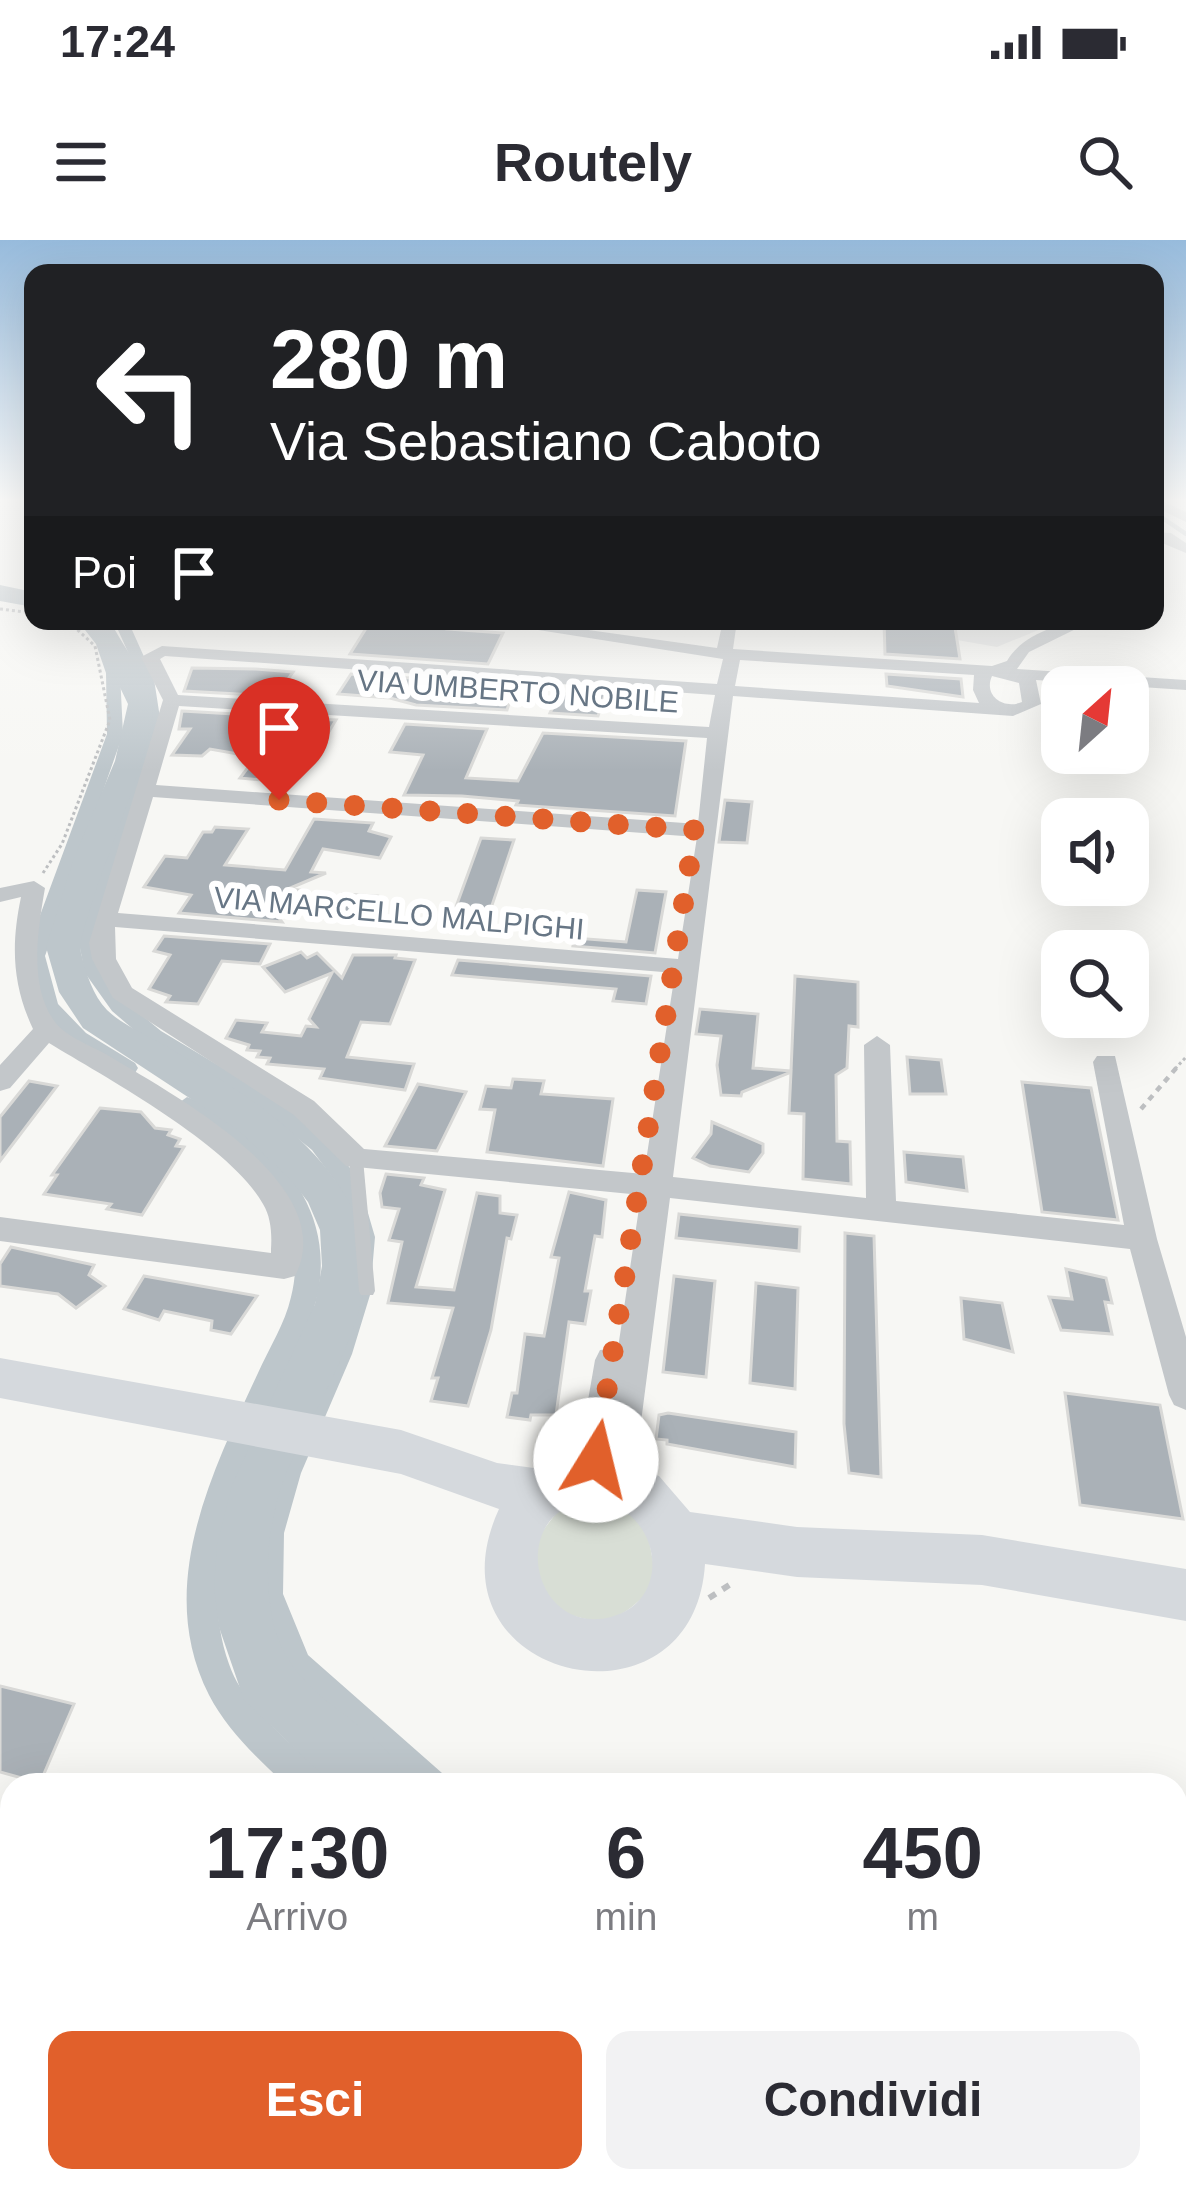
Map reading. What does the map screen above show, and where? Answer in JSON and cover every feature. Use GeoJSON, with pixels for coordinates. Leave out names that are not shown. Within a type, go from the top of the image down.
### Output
{"type":"FeatureCollection","features":[{"type":"Feature","properties":{"kind":"main road"},"geometry":{"type":"LineString","coordinates":[[0,1378],[401,1452],[497,1486],[617,1482],[654,1502],[676,1535],[681,1559],[678,1584],[686,1605]]}},
{"type":"Feature","properties":{"kind":"main road"},"geometry":{"type":"LineString","coordinates":[[444,1468],[488,1504],[508,1547]]}},
{"type":"Feature","properties":{"kind":"main road"},"geometry":{"type":"LineString","coordinates":[[560,1487],[516,1526],[508,1547],[508,1575],[518,1603],[538,1626],[564,1640],[592,1645],[622,1641],[686,1605],[717,1569],[797,1552]]}},
{"type":"Feature","properties":{"kind":"main road"},"geometry":{"type":"LineString","coordinates":[[676,1535],[797,1552],[982,1560],[1186,1595]]}},
{"type":"Feature","properties":{"kind":"street"},"geometry":{"type":"LineString","coordinates":[[638,1491],[619,1454],[649,1185],[728,630]]}},
{"type":"Feature","properties":{"kind":"street"},"geometry":{"type":"LineString","coordinates":[[1072,630],[1025,667],[993,671],[518,643],[155,654],[150,657],[172,700],[101,943],[122,993],[304,1108],[356,1159],[649,1185],[1142,1239]]}},
{"type":"Feature","properties":{"kind":"street"},"geometry":{"type":"LineString","coordinates":[[518,643],[718,690],[976,703],[1006,710],[1032,704],[1025,667]]}},
{"type":"Feature","properties":{"kind":"street"},"geometry":{"type":"LineString","coordinates":[[1025,667],[1036,680],[1059,677],[1186,685]]}},
{"type":"Feature","properties":{"kind":"street"},"geometry":{"type":"LineString","coordinates":[[976,703],[980,679],[993,671]]}},
{"type":"Feature","properties":{"kind":"street","name":"VIA UMBERTO NOBILE"},"geometry":{"type":"LineString","coordinates":[[172,700],[711,733]]}},
{"type":"Feature","properties":{"kind":"street"},"geometry":{"type":"LineString","coordinates":[[142,790],[702,831]]}},
{"type":"Feature","properties":{"kind":"street"},"geometry":{"type":"LineString","coordinates":[[0,895],[34,888],[22,953],[30,998],[46,1030],[244,1163],[273,1194],[286,1228],[284,1267],[0,1229]]}},
{"type":"Feature","properties":{"kind":"street","name":"VIA MARCELLO MALPIGHI"},"geometry":{"type":"LineString","coordinates":[[105,920],[682,966]]}},
{"type":"Feature","properties":{"kind":"street"},"geometry":{"type":"LineString","coordinates":[[0,1082],[46,1030]]}},
{"type":"Feature","properties":{"kind":"street"},"geometry":{"type":"LineString","coordinates":[[877,1045],[881,1212]]}},
{"type":"Feature","properties":{"kind":"street"},"geometry":{"type":"LineString","coordinates":[[1106,1062],[1142,1239],[1186,1395]]}},
{"type":"Feature","properties":{"kind":"street"},"geometry":{"type":"LineString","coordinates":[[560,1487],[596,1460],[649,1185]]}},
{"type":"Feature","properties":{"kind":"lane"},"geometry":{"type":"LineString","coordinates":[[356,1159],[367,1291]]}},
{"type":"Feature","properties":{"kind":"path"},"geometry":{"type":"LineString","coordinates":[[34,888],[62,844],[110,720],[95,646],[78,630]]}},
{"type":"Feature","properties":{"kind":"path"},"geometry":{"type":"LineString","coordinates":[[1116,1124],[1135,1116],[1186,1057]]}},
{"type":"Feature","properties":{"kind":"path"},"geometry":{"type":"LineString","coordinates":[[686,1605],[740,1581]]}},
{"type":"Feature","properties":{"kind":"shaded area"},"geometry":{"type":"Polygon","coordinates":[[[900,630],[1038,630],[997,647],[900,630]]]}},
{"type":"Feature","properties":{"kind":"shaded area"},"geometry":{"type":"Polygon","coordinates":[[[608,1497],[645,1520],[657,1582],[631,1608],[608,1619],[582,1618],[548,1606],[528,1550],[564,1503],[608,1497]]]}},
{"type":"Feature","properties":{"kind":"building"},"geometry":{"type":"Polygon","coordinates":[[[365,630],[503,633],[488,664],[350,654],[365,630]]]}},
{"type":"Feature","properties":{"kind":"building"},"geometry":{"type":"Polygon","coordinates":[[[884,630],[955,630],[960,659],[885,654],[884,630]]]}},
{"type":"Feature","properties":{"kind":"building"},"geometry":{"type":"Polygon","coordinates":[[[192,668],[293,672],[276,696],[184,691],[192,668]]]}},
{"type":"Feature","properties":{"kind":"building"},"geometry":{"type":"Polygon","coordinates":[[[351,674],[515,685],[507,710],[416,705],[338,694],[351,674]]]}},
{"type":"Feature","properties":{"kind":"building"},"geometry":{"type":"Polygon","coordinates":[[[886,674],[961,679],[963,697],[887,686],[886,674]]]}},
{"type":"Feature","properties":{"kind":"building"},"geometry":{"type":"Polygon","coordinates":[[[576,690],[606,692],[598,716],[550,713],[559,694],[575,694],[576,690]]]}},
{"type":"Feature","properties":{"kind":"building"},"geometry":{"type":"Polygon","coordinates":[[[182,711],[271,716],[244,755],[210,749],[202,756],[172,755],[190,729],[179,729],[182,711]]]}},
{"type":"Feature","properties":{"kind":"building"},"geometry":{"type":"Polygon","coordinates":[[[311,719],[336,720],[316,753],[293,751],[272,781],[240,778],[268,741],[296,743],[311,719]]]}},
{"type":"Feature","properties":{"kind":"building"},"geometry":{"type":"Polygon","coordinates":[[[405,724],[487,729],[466,778],[518,781],[543,733],[686,741],[675,816],[404,795],[423,755],[390,752],[405,724]]]}},
{"type":"Feature","properties":{"kind":"building"},"geometry":{"type":"Polygon","coordinates":[[[725,800],[752,802],[747,843],[719,842],[725,800]]]}},
{"type":"Feature","properties":{"kind":"building"},"geometry":{"type":"Polygon","coordinates":[[[314,819],[373,823],[369,831],[391,837],[380,858],[323,849],[311,872],[326,873],[288,889],[299,890],[288,912],[274,911],[282,922],[179,913],[191,895],[144,887],[165,856],[187,858],[203,832],[215,827],[248,829],[225,865],[285,870],[314,819]]]}},
{"type":"Feature","properties":{"kind":"building"},"geometry":{"type":"Polygon","coordinates":[[[481,838],[514,840],[484,929],[449,926],[481,838]]]}},
{"type":"Feature","properties":{"kind":"building"},"geometry":{"type":"Polygon","coordinates":[[[637,890],[666,892],[655,953],[573,946],[575,938],[626,942],[637,890]]]}},
{"type":"Feature","properties":{"kind":"building"},"geometry":{"type":"Polygon","coordinates":[[[342,894],[377,896],[366,919],[332,913],[342,894]]]}},
{"type":"Feature","properties":{"kind":"building"},"geometry":{"type":"Polygon","coordinates":[[[164,936],[270,944],[260,964],[222,961],[198,1004],[166,1002],[170,996],[149,989],[170,955],[154,951],[164,936]]]}},
{"type":"Feature","properties":{"kind":"building"},"geometry":{"type":"Polygon","coordinates":[[[301,952],[307,958],[317,953],[342,978],[353,955],[415,960],[390,1024],[361,1022],[347,1057],[414,1064],[405,1090],[320,1078],[324,1069],[267,1064],[270,1058],[257,1057],[260,1051],[247,1050],[249,1045],[226,1038],[236,1020],[267,1023],[262,1032],[301,1036],[306,1026],[316,1027],[309,1019],[332,973],[285,992],[263,967],[301,952]]]}},
{"type":"Feature","properties":{"kind":"building"},"geometry":{"type":"Polygon","coordinates":[[[458,960],[651,976],[646,1004],[613,1001],[616,989],[452,975],[458,960]]]}},
{"type":"Feature","properties":{"kind":"building"},"geometry":{"type":"Polygon","coordinates":[[[795,976],[858,982],[858,1027],[849,1026],[847,1068],[836,1075],[837,1141],[850,1142],[851,1184],[803,1179],[804,1114],[789,1113],[791,1072],[741,1096],[721,1095],[717,1065],[721,1036],[696,1034],[700,1009],[758,1014],[753,1068],[791,1071],[795,976]]]}},
{"type":"Feature","properties":{"kind":"building"},"geometry":{"type":"Polygon","coordinates":[[[907,1057],[941,1060],[946,1094],[910,1094],[907,1057]]]}},
{"type":"Feature","properties":{"kind":"building"},"geometry":{"type":"Polygon","coordinates":[[[513,1079],[544,1081],[541,1094],[613,1099],[603,1166],[487,1152],[495,1110],[480,1109],[486,1086],[511,1088],[513,1079]]]}},
{"type":"Feature","properties":{"kind":"building"},"geometry":{"type":"Polygon","coordinates":[[[29,1081],[57,1086],[0,1161],[0,1117],[29,1081]]]}},
{"type":"Feature","properties":{"kind":"building"},"geometry":{"type":"Polygon","coordinates":[[[1022,1082],[1091,1088],[1118,1220],[1042,1212],[1022,1082]]]}},
{"type":"Feature","properties":{"kind":"building"},"geometry":{"type":"Polygon","coordinates":[[[418,1084],[466,1092],[437,1151],[385,1146],[418,1084]]]}},
{"type":"Feature","properties":{"kind":"building"},"geometry":{"type":"Polygon","coordinates":[[[100,1108],[141,1112],[155,1128],[171,1130],[168,1135],[180,1139],[176,1146],[184,1147],[142,1215],[107,1209],[111,1204],[44,1194],[57,1175],[52,1175],[100,1108]]]}},
{"type":"Feature","properties":{"kind":"building"},"geometry":{"type":"Polygon","coordinates":[[[712,1122],[763,1144],[763,1153],[749,1172],[710,1166],[693,1158],[711,1134],[712,1122]]]}},
{"type":"Feature","properties":{"kind":"building"},"geometry":{"type":"Polygon","coordinates":[[[904,1152],[963,1157],[967,1191],[906,1182],[904,1152]]]}},
{"type":"Feature","properties":{"kind":"building"},"geometry":{"type":"Polygon","coordinates":[[[386,1174],[424,1178],[421,1185],[445,1190],[416,1287],[454,1290],[477,1193],[500,1196],[500,1213],[517,1215],[511,1239],[507,1238],[491,1330],[468,1406],[431,1401],[438,1378],[432,1378],[453,1308],[388,1303],[402,1242],[389,1240],[399,1209],[382,1207],[380,1193],[386,1174]]]}},
{"type":"Feature","properties":{"kind":"building"},"geometry":{"type":"Polygon","coordinates":[[[569,1192],[606,1200],[602,1237],[595,1236],[585,1291],[591,1291],[585,1324],[569,1322],[556,1415],[531,1415],[530,1420],[507,1417],[512,1393],[517,1393],[525,1334],[544,1336],[559,1258],[551,1257],[569,1192]]]}},
{"type":"Feature","properties":{"kind":"building"},"geometry":{"type":"Polygon","coordinates":[[[679,1214],[800,1227],[799,1251],[676,1238],[679,1214]]]}},
{"type":"Feature","properties":{"kind":"building"},"geometry":{"type":"Polygon","coordinates":[[[845,1233],[874,1236],[881,1477],[849,1473],[844,1424],[845,1233]]]}},
{"type":"Feature","properties":{"kind":"building"},"geometry":{"type":"Polygon","coordinates":[[[11,1247],[94,1265],[89,1275],[105,1286],[76,1308],[58,1294],[0,1286],[0,1264],[11,1247]]]}},
{"type":"Feature","properties":{"kind":"building"},"geometry":{"type":"Polygon","coordinates":[[[1066,1269],[1106,1278],[1112,1334],[1061,1330],[1049,1297],[1072,1299],[1066,1269]]]}},
{"type":"Feature","properties":{"kind":"building"},"geometry":{"type":"Polygon","coordinates":[[[144,1276],[257,1296],[231,1334],[211,1330],[212,1321],[164,1311],[159,1320],[124,1309],[144,1276]]]}},
{"type":"Feature","properties":{"kind":"building"},"geometry":{"type":"Polygon","coordinates":[[[674,1276],[715,1281],[706,1377],[663,1372],[674,1276]]]}},
{"type":"Feature","properties":{"kind":"building"},"geometry":{"type":"Polygon","coordinates":[[[756,1283],[798,1288],[795,1389],[750,1383],[756,1283]]]}},
{"type":"Feature","properties":{"kind":"building"},"geometry":{"type":"Polygon","coordinates":[[[961,1298],[1002,1303],[1013,1352],[964,1339],[961,1298]]]}},
{"type":"Feature","properties":{"kind":"building"},"geometry":{"type":"Polygon","coordinates":[[[1065,1393],[1160,1405],[1183,1519],[1080,1505],[1065,1393]]]}},
{"type":"Feature","properties":{"kind":"building"},"geometry":{"type":"Polygon","coordinates":[[[659,1415],[796,1432],[795,1467],[667,1444],[667,1440],[656,1439],[659,1415]]]}},
{"type":"Feature","properties":{"kind":"building"},"geometry":{"type":"Polygon","coordinates":[[[0,1686],[74,1704],[44,1773],[0,1772],[0,1686]]]}},
{"type":"Feature","properties":{"kind":"waterway"},"geometry":{"type":"LineString","coordinates":[[0,592],[24,597]]}},
{"type":"Feature","properties":{"kind":"waterway"},"geometry":{"type":"LineString","coordinates":[[0,597],[24,601]]}},
{"type":"Feature","properties":{"kind":"waterway"},"geometry":{"type":"LineString","coordinates":[[94,630],[113,673],[115,734],[35,956],[49,1006],[79,1038],[127,1068]]}},
{"type":"Feature","properties":{"kind":"waterway"},"geometry":{"type":"LineString","coordinates":[[104,630],[141,704],[129,761],[89,858],[63,947],[76,992],[96,1020],[221,1098],[280,1144],[326,1196],[341,1230],[344,1266],[337,1304],[324,1343],[257,1485],[246,1525],[241,1587],[247,1627],[264,1680],[365,1773]]}},
{"type":"Feature","properties":{"kind":"waterway"},"geometry":{"type":"LineString","coordinates":[[125,630],[147,679],[153,718],[86,933],[95,973],[119,1007],[154,1036],[283,1114],[320,1144],[346,1179],[363,1237],[358,1295],[286,1473],[269,1533],[267,1594],[297,1666],[417,1773]]}},
{"type":"Feature","properties":{"kind":"waterway"},"geometry":{"type":"LineString","coordinates":[[187,1105],[267,1160],[294,1199],[304,1232],[303,1301],[215,1508],[201,1587],[203,1627],[221,1684],[255,1731],[299,1773]]}},
{"type":"Feature","properties":{"kind":"route"},"geometry":{"type":"LineString","coordinates":[[279,800],[695,830],[596,1460]]}}]}
